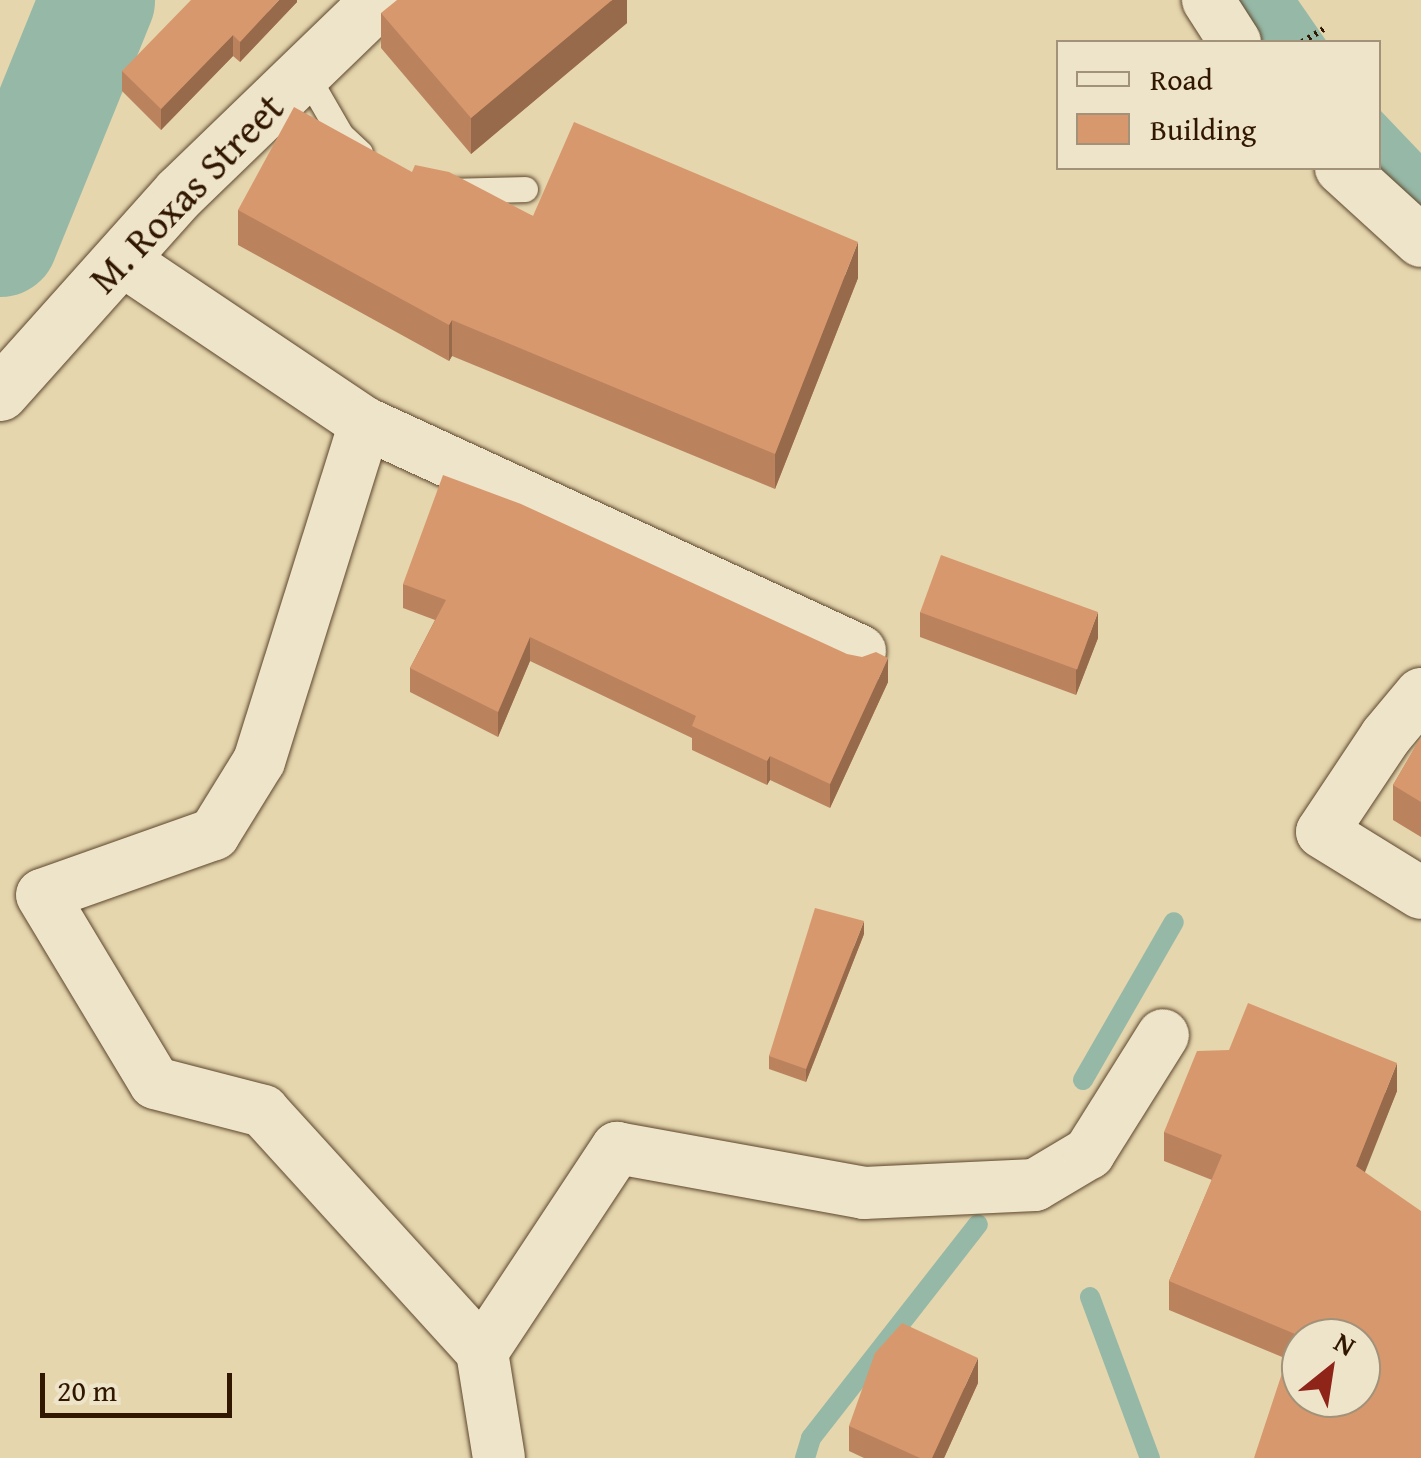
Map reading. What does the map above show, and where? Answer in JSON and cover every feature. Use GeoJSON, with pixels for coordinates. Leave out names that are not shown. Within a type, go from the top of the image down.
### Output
{"type":"FeatureCollection","features":[{"type":"Feature","properties":{"kind":"main road","name":"M. Roxas Street"},"geometry":{"type":"LineString","coordinates":[[0,393],[180,192],[380,0]]}},
{"type":"Feature","properties":{"kind":"street"},"geometry":{"type":"LineString","coordinates":[[1208,0],[1234,40]]}},
{"type":"Feature","properties":{"kind":"street"},"geometry":{"type":"LineString","coordinates":[[1343,170],[1421,240]]}},
{"type":"Feature","properties":{"kind":"street"},"geometry":{"type":"LineString","coordinates":[[122,260],[365,423],[860,651]]}},
{"type":"Feature","properties":{"kind":"street"},"geometry":{"type":"LineString","coordinates":[[365,423],[259,761],[214,834],[42,896],[155,1083],[263,1112],[482,1352],[499,1458]]}},
{"type":"Feature","properties":{"kind":"street"},"geometry":{"type":"LineString","coordinates":[[1421,694],[1386,736],[1322,832],[1421,894]]}},
{"type":"Feature","properties":{"kind":"street"},"geometry":{"type":"LineString","coordinates":[[482,1352],[617,1148],[864,1193],[1035,1186],[1089,1153],[1163,1035]]}},
{"type":"Feature","properties":{"kind":"lane"},"geometry":{"type":"LineString","coordinates":[[304,71],[341,135],[374,166]]}},
{"type":"Feature","properties":{"kind":"lane"},"geometry":{"type":"LineString","coordinates":[[424,186],[444,191],[525,189]]}},
{"type":"Feature","properties":{"kind":"path"},"geometry":{"type":"LineString","coordinates":[[1305,40],[1324,29]]}},
{"type":"Feature","properties":{"kind":"shaded area"},"geometry":{"type":"Polygon","coordinates":[[[1236,0],[1298,0],[1326,40],[1262,40],[1236,0]]]}},
{"type":"Feature","properties":{"kind":"shaded area"},"geometry":{"type":"Polygon","coordinates":[[[1381,111],[1421,153],[1421,219],[1380,170],[1381,111]]]}},
{"type":"Feature","properties":{"kind":"building"},"geometry":{"type":"Polygon","coordinates":[[[191,0],[279,0],[240,42],[233,35],[161,109],[122,71],[191,0]]]}},
{"type":"Feature","properties":{"kind":"building"},"geometry":{"type":"Polygon","coordinates":[[[397,0],[612,0],[471,118],[381,13],[397,0]]]}},
{"type":"Feature","properties":{"kind":"building"},"geometry":{"type":"Polygon","coordinates":[[[294,107],[412,172],[415,165],[449,172],[533,216],[574,122],[858,242],[775,454],[452,320],[449,325],[238,210],[294,107]]]}},
{"type":"Feature","properties":{"kind":"building"},"geometry":{"type":"Polygon","coordinates":[[[443,475],[521,504],[847,654],[862,657],[876,652],[888,658],[830,784],[770,756],[767,761],[692,726],[696,716],[530,637],[498,712],[410,668],[446,600],[403,584],[443,475]]]}},
{"type":"Feature","properties":{"kind":"building"},"geometry":{"type":"Polygon","coordinates":[[[941,555],[1098,612],[1077,669],[920,612],[941,555]]]}},
{"type":"Feature","properties":{"kind":"building"},"geometry":{"type":"Polygon","coordinates":[[[1421,737],[1421,802],[1393,785],[1421,737]]]}},
{"type":"Feature","properties":{"kind":"building"},"geometry":{"type":"Polygon","coordinates":[[[815,908],[864,921],[806,1069],[769,1056],[815,908]]]}},
{"type":"Feature","properties":{"kind":"building"},"geometry":{"type":"Polygon","coordinates":[[[1248,1003],[1397,1063],[1356,1166],[1421,1211],[1421,1458],[1254,1458],[1281,1376],[1281,1418],[1381,1418],[1381,1318],[1281,1318],[1281,1328],[1169,1281],[1222,1155],[1164,1132],[1197,1051],[1229,1050],[1248,1003]]]}},
{"type":"Feature","properties":{"kind":"building"},"geometry":{"type":"Polygon","coordinates":[[[902,1323],[978,1358],[932,1458],[920,1458],[849,1426],[875,1353],[902,1323]]]}},
{"type":"Feature","properties":{"kind":"waterway"},"geometry":{"type":"LineString","coordinates":[[0,239],[97,0]]}},
{"type":"Feature","properties":{"kind":"waterway"},"geometry":{"type":"LineString","coordinates":[[1083,1080],[1174,922]]}},
{"type":"Feature","properties":{"kind":"waterway"},"geometry":{"type":"LineString","coordinates":[[805,1458],[811,1438],[978,1224]]}},
{"type":"Feature","properties":{"kind":"waterway"},"geometry":{"type":"LineString","coordinates":[[1090,1297],[1150,1458]]}}]}
